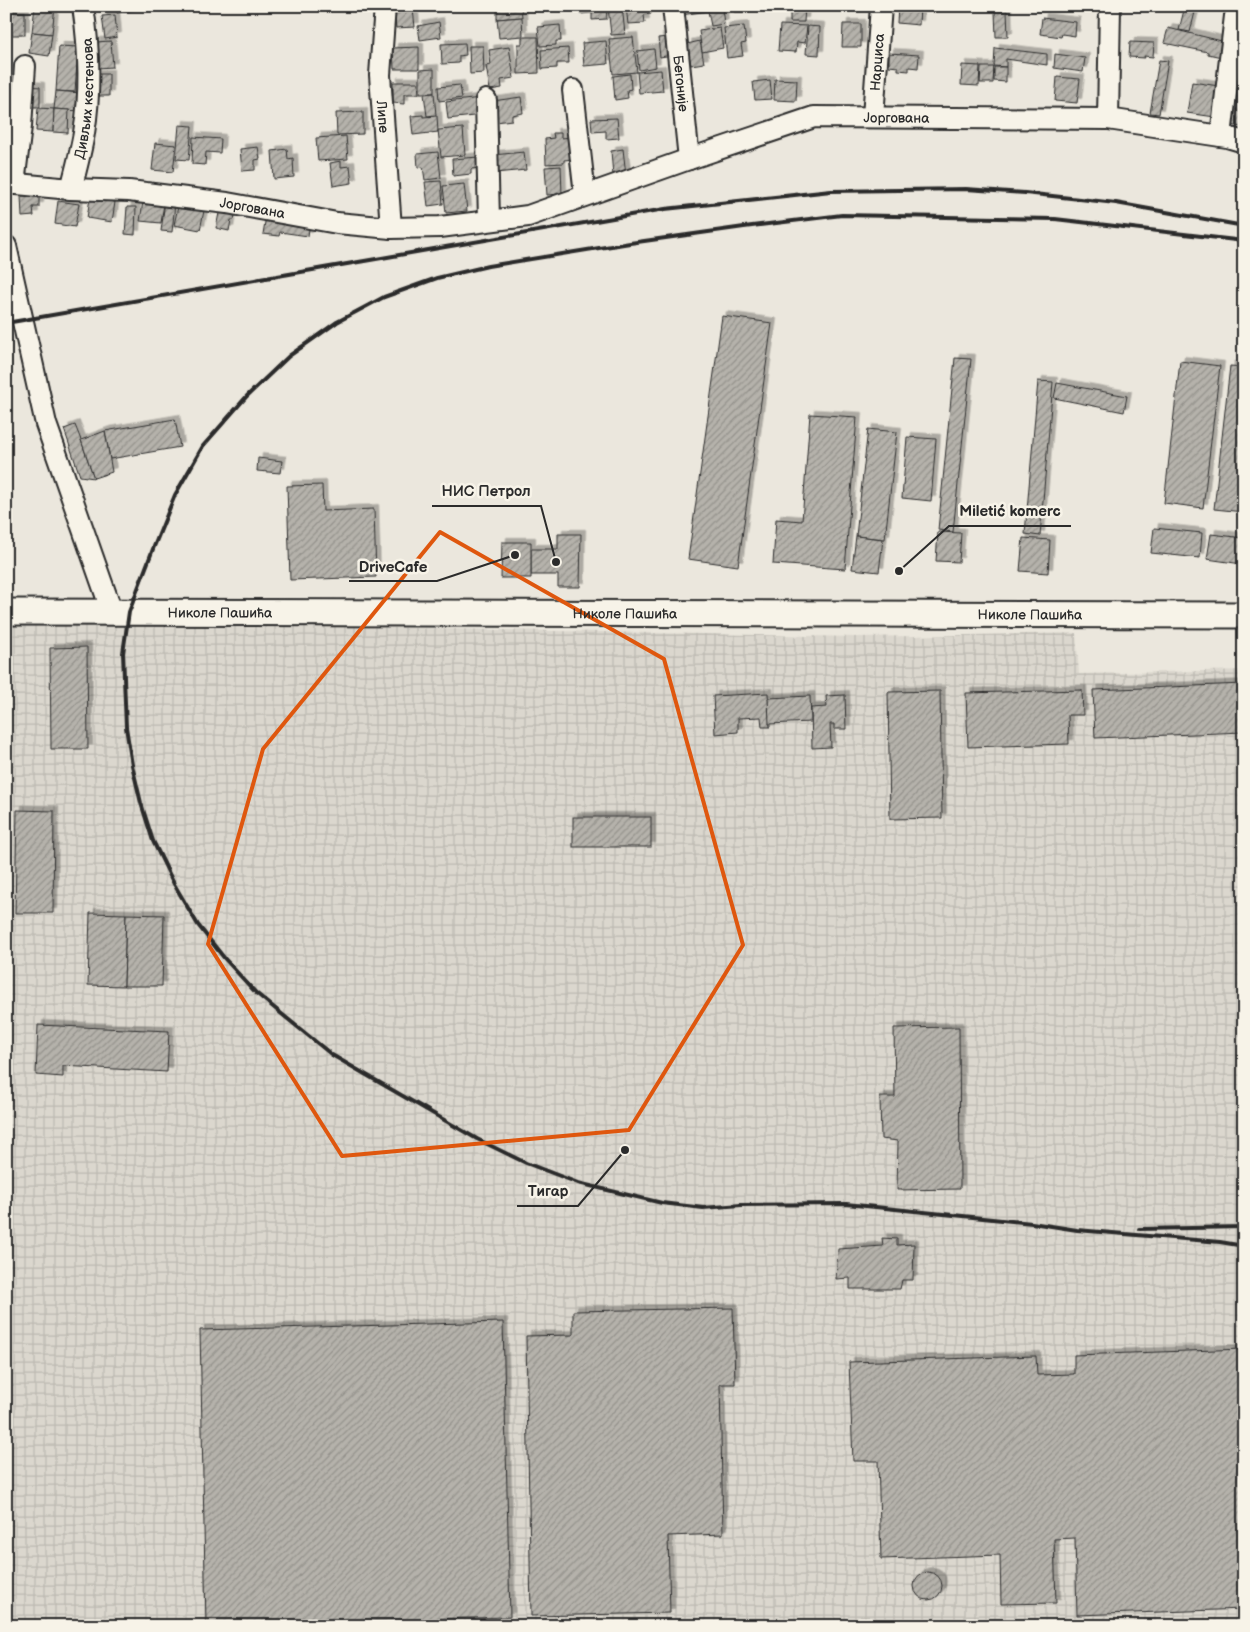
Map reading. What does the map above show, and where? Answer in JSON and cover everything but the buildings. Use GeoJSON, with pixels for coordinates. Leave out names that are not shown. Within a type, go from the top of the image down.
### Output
{"type":"FeatureCollection","features":[{"type":"Feature","properties":{"kind":"main road","name":"Николе Пашића"},"geometry":{"type":"LineString","coordinates":[[6,612],[1244,615]]}},
{"type":"Feature","properties":{"kind":"street","name":"Дивљих кестенова"},"geometry":{"type":"LineString","coordinates":[[71,189],[84,132],[87,107],[88,56],[83,6]]}},
{"type":"Feature","properties":{"kind":"street","name":"Липе"},"geometry":{"type":"LineString","coordinates":[[385,6],[380,75],[391,228]]}},
{"type":"Feature","properties":{"kind":"street","name":"Бегоније"},"geometry":{"type":"LineString","coordinates":[[673,6],[689,159]]}},
{"type":"Feature","properties":{"kind":"street","name":"Нарциса"},"geometry":{"type":"LineString","coordinates":[[873,117],[881,6]]}},
{"type":"Feature","properties":{"kind":"street"},"geometry":{"type":"LineString","coordinates":[[1108,119],[1110,6]]}},
{"type":"Feature","properties":{"kind":"street"},"geometry":{"type":"LineString","coordinates":[[1221,136],[1235,16]]}},
{"type":"Feature","properties":{"kind":"street","name":"Јоргована"},"geometry":{"type":"LineString","coordinates":[[25,66],[21,126],[10,183],[71,189],[130,191],[227,204],[338,223],[391,228],[440,226],[528,216],[689,159],[814,118],[1108,119],[1221,136],[1244,142]]}},
{"type":"Feature","properties":{"kind":"street"},"geometry":{"type":"LineString","coordinates":[[573,90],[585,195]]}},
{"type":"Feature","properties":{"kind":"street"},"geometry":{"type":"LineString","coordinates":[[486,100],[490,220]]}},
{"type":"Feature","properties":{"kind":"street"},"geometry":{"type":"LineString","coordinates":[[6,246],[46,424],[112,612]]}},
{"type":"Feature","properties":{"kind":"highlighted area"},"geometry":{"type":"Polygon","coordinates":[[[440,532],[664,659],[743,945],[629,1130],[342,1156],[208,944],[263,749],[440,532]]]}},
{"type":"Feature","properties":{"kind":"shaded area"},"geometry":{"type":"Polygon","coordinates":[[[6,620],[858,637],[1076,633],[1079,674],[1244,670],[1244,1626],[6,1626],[6,620]]]}},
{"type":"Feature","properties":{"kind":"railway"},"geometry":{"type":"LineString","coordinates":[[6,323],[665,209],[831,191],[966,189],[1025,193],[1116,203],[1244,226]]}},
{"type":"Feature","properties":{"kind":"railway"},"geometry":{"type":"LineString","coordinates":[[1244,241],[1055,219],[842,215],[630,243],[488,266],[437,278],[384,297],[337,322],[289,356],[247,396],[203,446],[175,495],[153,549],[129,612],[123,653],[126,727],[141,803],[153,841],[174,884],[198,925],[225,959],[256,993],[332,1055],[477,1139],[526,1163],[578,1183],[662,1203],[703,1208],[741,1205],[846,1204],[1032,1223],[1077,1230],[1220,1242],[1244,1246]]}},
{"type":"Feature","properties":{"kind":"railway"},"geometry":{"type":"LineString","coordinates":[[1139,1229],[1244,1227]]}},
{"type":"Feature","properties":{"kind":"place","name":"DriveCafe"},"geometry":{"type":"Point","coordinates":[515,555]}},
{"type":"Feature","properties":{"kind":"place","name":"НИС Петрол"},"geometry":{"type":"Point","coordinates":[556,562]}},
{"type":"Feature","properties":{"kind":"place","name":"Miletić komerc"},"geometry":{"type":"Point","coordinates":[899,571]}},
{"type":"Feature","properties":{"kind":"place","name":"Тигар"},"geometry":{"type":"Point","coordinates":[625,1150]}}]}
